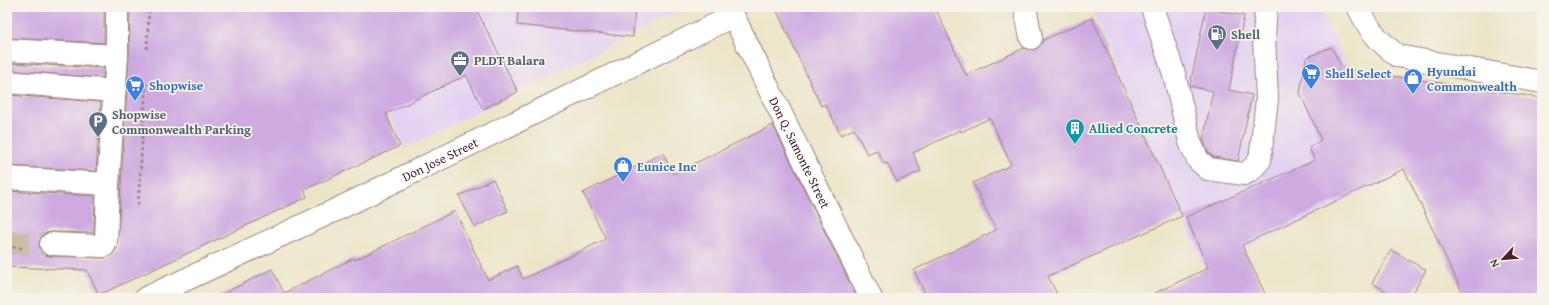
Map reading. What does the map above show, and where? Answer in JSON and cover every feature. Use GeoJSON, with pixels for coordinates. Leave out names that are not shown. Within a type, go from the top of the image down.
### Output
{"type":"FeatureCollection","features":[{"type":"Feature","properties":{"kind":"street"},"geometry":{"type":"LineString","coordinates":[[50,237],[104,246],[106,242],[108,184],[117,56],[117,7]]}},
{"type":"Feature","properties":{"kind":"street"},"geometry":{"type":"LineString","coordinates":[[1025,7],[1031,38]]}},
{"type":"Feature","properties":{"kind":"street"},"geometry":{"type":"LineString","coordinates":[[1152,7],[1174,74],[1190,142],[1198,160],[1208,168],[1244,174],[1250,171],[1260,160],[1267,99],[1264,38],[1266,7]]}},
{"type":"Feature","properties":{"kind":"street"},"geometry":{"type":"LineString","coordinates":[[1358,7],[1367,24],[1380,42],[1398,56],[1542,82]]}},
{"type":"Feature","properties":{"kind":"street","name":"Don Jose Street"},"geometry":{"type":"LineString","coordinates":[[146,298],[340,208],[731,12]]}},
{"type":"Feature","properties":{"kind":"street","name":"Don Q. Samonte Street"},"geometry":{"type":"LineString","coordinates":[[731,12],[871,298]]}},
{"type":"Feature","properties":{"kind":"street"},"geometry":{"type":"LineString","coordinates":[[7,50],[117,56]]}},
{"type":"Feature","properties":{"kind":"street"},"geometry":{"type":"LineString","coordinates":[[7,82],[114,91]]}},
{"type":"Feature","properties":{"kind":"street"},"geometry":{"type":"LineString","coordinates":[[7,178],[108,184]]}},
{"type":"Feature","properties":{"kind":"path"},"geometry":{"type":"LineString","coordinates":[[1508,7],[1542,13]]}},
{"type":"Feature","properties":{"kind":"shaded area","name":"PLDT Balara"},"geometry":{"type":"Polygon","coordinates":[[[340,7],[687,7],[405,148],[340,7]]]}},
{"type":"Feature","properties":{"kind":"shaded area"},"geometry":{"type":"Polygon","coordinates":[[[1091,7],[1319,7],[1399,175],[1204,268],[1091,7]]]}},
{"type":"Feature","properties":{"kind":"building"},"geometry":{"type":"Polygon","coordinates":[[[7,7],[104,7],[104,43],[7,38],[7,7]]]}},
{"type":"Feature","properties":{"kind":"building"},"geometry":{"type":"Polygon","coordinates":[[[130,7],[475,7],[518,92],[483,109],[466,75],[386,114],[400,146],[304,190],[307,197],[99,295],[87,270],[7,267],[7,191],[95,196],[94,233],[46,233],[41,237],[39,243],[40,249],[45,255],[104,258],[111,256],[117,248],[129,57],[130,7]]]}},
{"type":"Feature","properties":{"kind":"building"},"geometry":{"type":"Polygon","coordinates":[[[518,7],[635,7],[633,37],[517,25],[518,7]]]}},
{"type":"Feature","properties":{"kind":"building"},"geometry":{"type":"Polygon","coordinates":[[[775,7],[935,7],[966,75],[1024,48],[1034,50],[1039,47],[1043,40],[1092,18],[1182,216],[1048,276],[1059,298],[927,298],[914,270],[996,230],[973,183],[1011,165],[990,118],[961,132],[960,130],[913,153],[921,171],[897,182],[887,163],[884,164],[877,150],[867,154],[854,129],[841,135],[825,104],[821,106],[775,7]]]}},
{"type":"Feature","properties":{"kind":"building","name":"Shell"},"geometry":{"type":"Polygon","coordinates":[[[1206,8],[1244,16],[1229,90],[1252,95],[1238,161],[1214,157],[1208,152],[1203,140],[1213,91],[1190,86],[1206,8]]]}},
{"type":"Feature","properties":{"kind":"building"},"geometry":{"type":"Polygon","coordinates":[[[1331,47],[1343,69],[1542,98],[1542,298],[1465,298],[1404,169],[1242,245],[1267,298],[1144,298],[1208,268],[1186,217],[1315,160],[1309,148],[1321,140],[1300,93],[1306,58],[1331,47]]]}},
{"type":"Feature","properties":{"kind":"building"},"geometry":{"type":"Polygon","coordinates":[[[7,63],[104,68],[103,78],[7,70],[7,63]]]}},
{"type":"Feature","properties":{"kind":"building"},"geometry":{"type":"Polygon","coordinates":[[[7,95],[101,102],[96,171],[7,166],[7,95]]]}},
{"type":"Feature","properties":{"kind":"building"},"geometry":{"type":"Polygon","coordinates":[[[773,125],[857,298],[215,298],[272,269],[284,293],[354,258],[355,260],[455,211],[488,280],[517,266],[523,279],[606,239],[583,193],[663,153],[673,174],[773,125]]]}},
{"type":"Feature","properties":{"kind":"building"},"geometry":{"type":"Polygon","coordinates":[[[493,179],[508,211],[475,227],[459,196],[493,179]]]}},
{"type":"Feature","properties":{"kind":"building"},"geometry":{"type":"Polygon","coordinates":[[[1391,250],[1426,270],[1410,298],[1397,298],[1372,283],[1391,250]]]}},
{"type":"Feature","properties":{"kind":"tunnel"},"geometry":{"type":"LineString","coordinates":[[7,243],[51,244]]}},
{"type":"Feature","properties":{"kind":"place","name":"Shell"},"geometry":{"type":"Point","coordinates":[1217,51]}},
{"type":"Feature","properties":{"kind":"place","name":"PLDT Balara"},"geometry":{"type":"Point","coordinates":[460,77]}},
{"type":"Feature","properties":{"kind":"place","name":"Shell Select"},"geometry":{"type":"Point","coordinates":[1311,90]}},
{"type":"Feature","properties":{"kind":"place","name":"Hyundai Commonwealth"},"geometry":{"type":"Point","coordinates":[1413,95]}},
{"type":"Feature","properties":{"kind":"place","name":"Shopwise"},"geometry":{"type":"Point","coordinates":[135,102]}},
{"type":"Feature","properties":{"kind":"place","name":"Shopwise Commonwealth Parking"},"geometry":{"type":"Point","coordinates":[98,138]}},
{"type":"Feature","properties":{"kind":"place","name":"Allied Concrete"},"geometry":{"type":"Point","coordinates":[1075,145]}},
{"type":"Feature","properties":{"kind":"place","name":"Eunice Inc"},"geometry":{"type":"Point","coordinates":[623,183]}}]}
